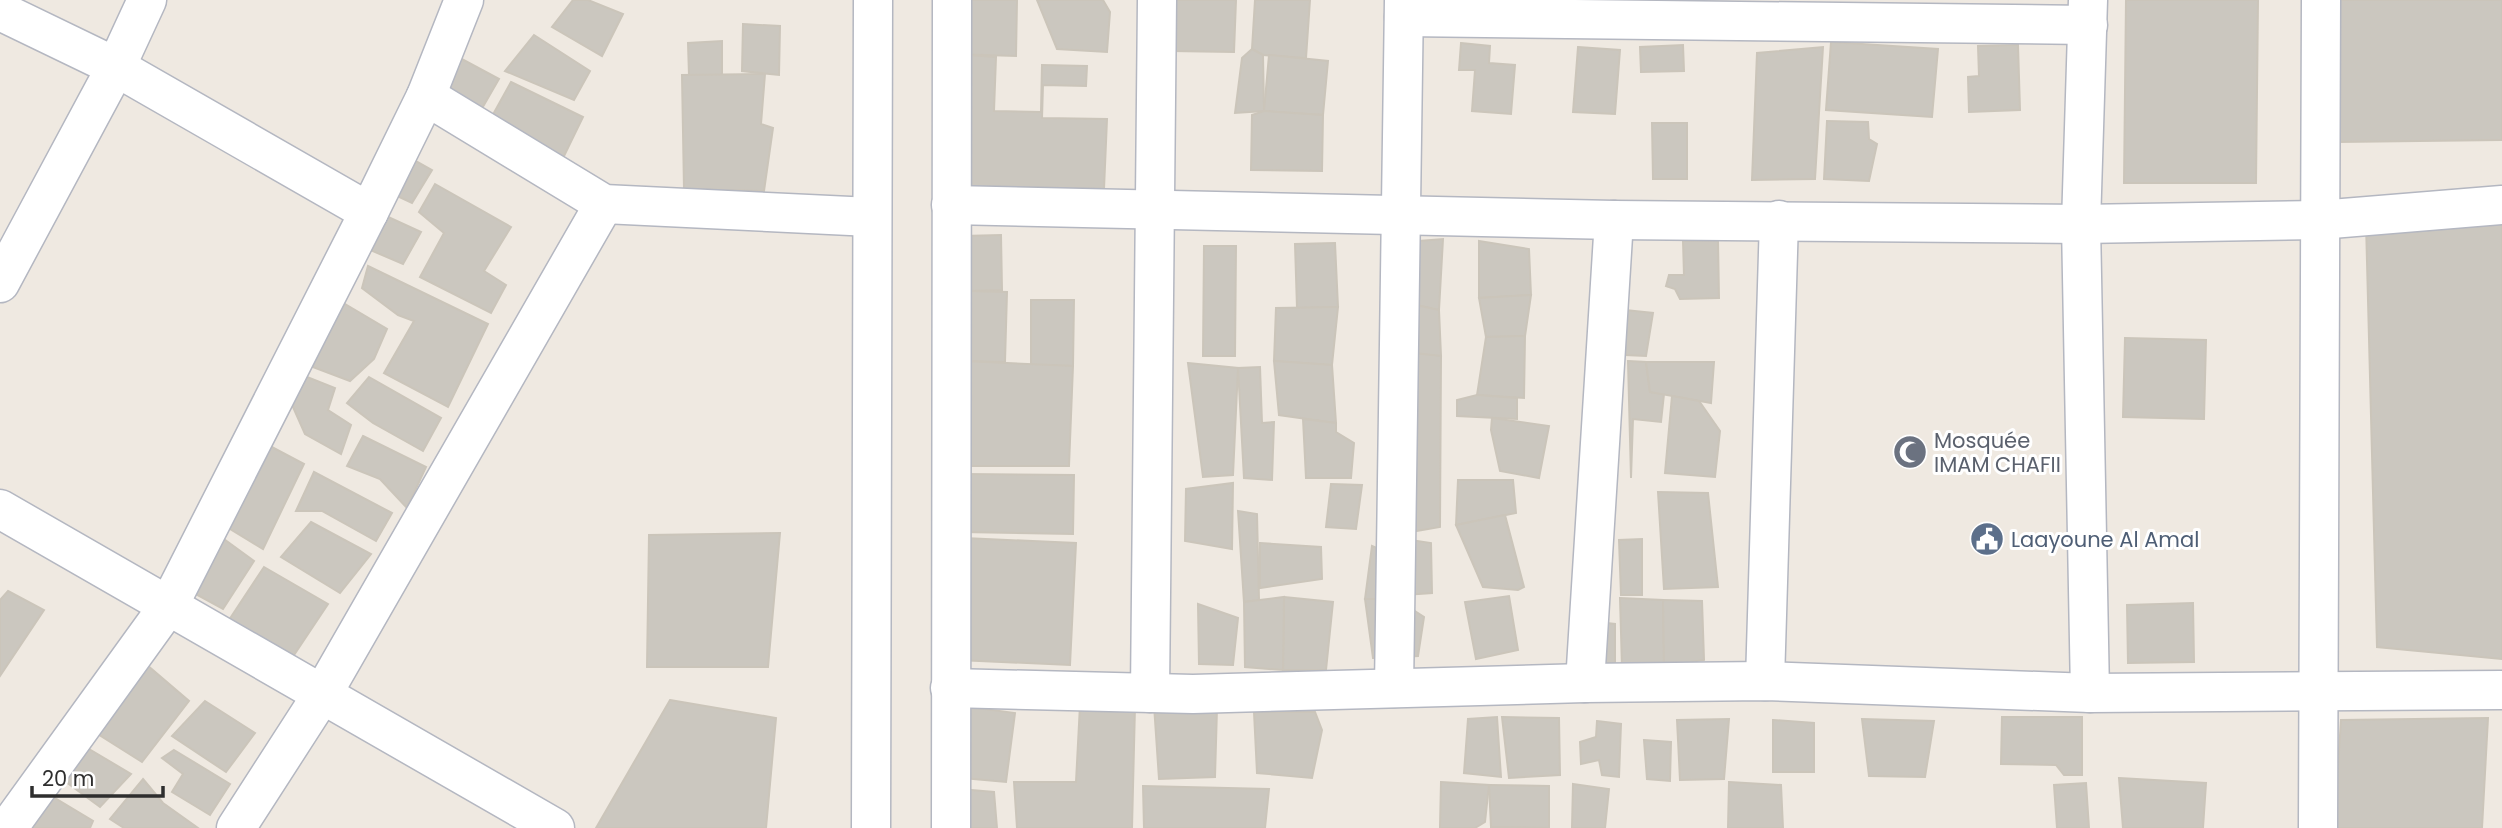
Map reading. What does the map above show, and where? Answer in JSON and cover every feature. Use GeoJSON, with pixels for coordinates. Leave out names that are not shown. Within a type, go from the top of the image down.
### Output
{"type":"FeatureCollection","features":[{"type":"Feature","properties":{"kind":"street"},"geometry":{"type":"LineString","coordinates":[[0,283],[116,66],[147,0]]}},
{"type":"Feature","properties":{"kind":"street"},"geometry":{"type":"LineString","coordinates":[[8,828],[169,605],[426,96],[464,0]]}},
{"type":"Feature","properties":{"kind":"street"},"geometry":{"type":"LineString","coordinates":[[871,828],[873,0]]}},
{"type":"Feature","properties":{"kind":"street"},"geometry":{"type":"LineString","coordinates":[[951,828],[952,0]]}},
{"type":"Feature","properties":{"kind":"street"},"geometry":{"type":"LineString","coordinates":[[1150,693],[1157,0]]}},
{"type":"Feature","properties":{"kind":"street"},"geometry":{"type":"LineString","coordinates":[[2318,828],[2321,0]]}},
{"type":"Feature","properties":{"kind":"street"},"geometry":{"type":"LineString","coordinates":[[1394,688],[1404,8],[2088,12],[2081,224],[2090,693]]}},
{"type":"Feature","properties":{"kind":"street"},"geometry":{"type":"LineString","coordinates":[[0,11],[116,66],[369,212]]}},
{"type":"Feature","properties":{"kind":"street"},"geometry":{"type":"LineString","coordinates":[[426,96],[604,204],[871,217]]}},
{"type":"Feature","properties":{"kind":"street"},"geometry":{"type":"LineString","coordinates":[[236,828],[323,693],[604,204]]}},
{"type":"Feature","properties":{"kind":"street"},"geometry":{"type":"LineString","coordinates":[[951,205],[1614,220],[2081,224],[2319,220],[2502,205]]}},
{"type":"Feature","properties":{"kind":"street"},"geometry":{"type":"LineString","coordinates":[[1585,683],[1614,220]]}},
{"type":"Feature","properties":{"kind":"street"},"geometry":{"type":"LineString","coordinates":[[1765,681],[1779,220]]}},
{"type":"Feature","properties":{"kind":"street"},"geometry":{"type":"LineString","coordinates":[[0,509],[555,828]]}},
{"type":"Feature","properties":{"kind":"street"},"geometry":{"type":"LineString","coordinates":[[950,688],[1193,694],[1765,681],[2090,693],[2502,690]]}},
{"type":"Feature","properties":{"kind":"building"},"geometry":{"type":"Polygon","coordinates":[[[573,0],[588,0],[623,14],[602,56],[552,27],[573,0]]]}},
{"type":"Feature","properties":{"kind":"building"},"geometry":{"type":"Polygon","coordinates":[[[954,0],[1017,0],[1016,56],[954,54],[954,0]]]}},
{"type":"Feature","properties":{"kind":"building"},"geometry":{"type":"Polygon","coordinates":[[[1037,0],[1103,0],[1110,12],[1107,52],[1057,49],[1037,0]]]}},
{"type":"Feature","properties":{"kind":"building"},"geometry":{"type":"Polygon","coordinates":[[[1173,0],[1236,0],[1234,52],[1171,51],[1173,0]]]}},
{"type":"Feature","properties":{"kind":"building"},"geometry":{"type":"Polygon","coordinates":[[[1255,0],[1310,0],[1306,58],[1263,55],[1252,49],[1255,0]]]}},
{"type":"Feature","properties":{"kind":"building"},"geometry":{"type":"Polygon","coordinates":[[[2126,0],[2258,0],[2256,183],[2124,183],[2126,0]]]}},
{"type":"Feature","properties":{"kind":"building"},"geometry":{"type":"Polygon","coordinates":[[[2337,0],[2502,0],[2502,140],[2338,142],[2337,0]]]}},
{"type":"Feature","properties":{"kind":"building"},"geometry":{"type":"Polygon","coordinates":[[[743,24],[780,26],[779,75],[742,71],[743,24]]]}},
{"type":"Feature","properties":{"kind":"building"},"geometry":{"type":"Polygon","coordinates":[[[534,35],[590,71],[574,100],[505,71],[534,35]]]}},
{"type":"Feature","properties":{"kind":"building"},"geometry":{"type":"Polygon","coordinates":[[[722,41],[722,75],[689,75],[688,43],[722,41]]]}},
{"type":"Feature","properties":{"kind":"building"},"geometry":{"type":"Polygon","coordinates":[[[1831,42],[1938,49],[1932,117],[1826,110],[1831,42]]]}},
{"type":"Feature","properties":{"kind":"building"},"geometry":{"type":"Polygon","coordinates":[[[1461,43],[1490,46],[1489,63],[1515,65],[1511,114],[1472,111],[1475,70],[1459,70],[1461,43]]]}},
{"type":"Feature","properties":{"kind":"building"},"geometry":{"type":"Polygon","coordinates":[[[1683,45],[1684,71],[1641,72],[1640,47],[1683,45]]]}},
{"type":"Feature","properties":{"kind":"building"},"geometry":{"type":"Polygon","coordinates":[[[2018,45],[2020,110],[1969,112],[1968,77],[1979,76],[1978,46],[2018,45]]]}},
{"type":"Feature","properties":{"kind":"building"},"geometry":{"type":"Polygon","coordinates":[[[1578,47],[1620,50],[1615,114],[1573,112],[1578,47]]]}},
{"type":"Feature","properties":{"kind":"building"},"geometry":{"type":"Polygon","coordinates":[[[1823,47],[1815,179],[1752,180],[1757,53],[1823,47]]]}},
{"type":"Feature","properties":{"kind":"building"},"geometry":{"type":"Polygon","coordinates":[[[1252,49],[1263,55],[1264,111],[1235,113],[1242,58],[1252,49]]]}},
{"type":"Feature","properties":{"kind":"building"},"geometry":{"type":"Polygon","coordinates":[[[954,54],[996,57],[994,111],[1041,112],[1042,65],[1087,66],[1086,86],[1043,85],[1042,118],[1107,119],[1104,189],[966,186],[954,54]]]}},
{"type":"Feature","properties":{"kind":"building"},"geometry":{"type":"Polygon","coordinates":[[[1269,55],[1328,61],[1323,115],[1264,111],[1269,55]]]}},
{"type":"Feature","properties":{"kind":"building"},"geometry":{"type":"Polygon","coordinates":[[[458,57],[499,79],[481,110],[444,88],[458,57]]]}},
{"type":"Feature","properties":{"kind":"building"},"geometry":{"type":"Polygon","coordinates":[[[765,74],[761,124],[773,128],[764,191],[684,189],[682,75],[765,74]]]}},
{"type":"Feature","properties":{"kind":"building"},"geometry":{"type":"Polygon","coordinates":[[[511,82],[583,117],[563,158],[491,118],[511,82]]]}},
{"type":"Feature","properties":{"kind":"building"},"geometry":{"type":"Polygon","coordinates":[[[1264,111],[1323,115],[1322,171],[1251,170],[1252,115],[1264,111]]]}},
{"type":"Feature","properties":{"kind":"building"},"geometry":{"type":"Polygon","coordinates":[[[1827,121],[1868,122],[1869,139],[1877,144],[1869,181],[1824,179],[1827,121]]]}},
{"type":"Feature","properties":{"kind":"building"},"geometry":{"type":"Polygon","coordinates":[[[1652,123],[1687,123],[1687,179],[1653,179],[1652,123]]]}},
{"type":"Feature","properties":{"kind":"building"},"geometry":{"type":"Polygon","coordinates":[[[412,159],[432,170],[412,203],[395,195],[412,159]]]}},
{"type":"Feature","properties":{"kind":"building"},"geometry":{"type":"Polygon","coordinates":[[[435,184],[511,227],[484,271],[506,285],[491,313],[420,277],[444,233],[419,212],[435,184]]]}},
{"type":"Feature","properties":{"kind":"building"},"geometry":{"type":"Polygon","coordinates":[[[386,216],[421,232],[403,264],[368,249],[386,216]]]}},
{"type":"Feature","properties":{"kind":"building"},"geometry":{"type":"Polygon","coordinates":[[[2366,223],[2502,223],[2502,659],[2377,647],[2366,223]]]}},
{"type":"Feature","properties":{"kind":"building"},"geometry":{"type":"Polygon","coordinates":[[[1001,235],[1002,290],[965,291],[963,236],[1001,235]]]}},
{"type":"Feature","properties":{"kind":"building"},"geometry":{"type":"Polygon","coordinates":[[[1443,239],[1439,310],[1407,303],[1406,242],[1443,239]]]}},
{"type":"Feature","properties":{"kind":"building"},"geometry":{"type":"Polygon","coordinates":[[[1479,241],[1529,249],[1531,295],[1479,298],[1479,241]]]}},
{"type":"Feature","properties":{"kind":"building"},"geometry":{"type":"Polygon","coordinates":[[[1683,241],[1718,241],[1719,298],[1680,299],[1675,289],[1666,286],[1669,275],[1684,275],[1683,241]]]}},
{"type":"Feature","properties":{"kind":"building"},"geometry":{"type":"Polygon","coordinates":[[[1335,243],[1338,307],[1297,308],[1295,244],[1335,243]]]}},
{"type":"Feature","properties":{"kind":"building"},"geometry":{"type":"Polygon","coordinates":[[[1204,246],[1236,246],[1235,356],[1203,356],[1204,246]]]}},
{"type":"Feature","properties":{"kind":"building"},"geometry":{"type":"Polygon","coordinates":[[[368,266],[488,324],[448,407],[384,373],[414,321],[398,315],[362,288],[368,266]]]}},
{"type":"Feature","properties":{"kind":"building"},"geometry":{"type":"Polygon","coordinates":[[[965,291],[1007,292],[1005,362],[963,361],[965,291]]]}},
{"type":"Feature","properties":{"kind":"building"},"geometry":{"type":"Polygon","coordinates":[[[1531,295],[1525,336],[1486,337],[1479,298],[1531,295]]]}},
{"type":"Feature","properties":{"kind":"building"},"geometry":{"type":"Polygon","coordinates":[[[1031,300],[1074,300],[1073,366],[1031,365],[1031,300]]]}},
{"type":"Feature","properties":{"kind":"building"},"geometry":{"type":"Polygon","coordinates":[[[340,301],[387,329],[374,359],[350,381],[310,366],[340,301]]]}},
{"type":"Feature","properties":{"kind":"building"},"geometry":{"type":"Polygon","coordinates":[[[1407,303],[1439,310],[1441,356],[1406,356],[1407,303]]]}},
{"type":"Feature","properties":{"kind":"building"},"geometry":{"type":"Polygon","coordinates":[[[1338,307],[1332,365],[1274,361],[1276,308],[1338,307]]]}},
{"type":"Feature","properties":{"kind":"building"},"geometry":{"type":"Polygon","coordinates":[[[1625,310],[1653,313],[1646,356],[1625,355],[1625,310]]]}},
{"type":"Feature","properties":{"kind":"building"},"geometry":{"type":"Polygon","coordinates":[[[1525,336],[1524,398],[1477,395],[1486,337],[1525,336]]]}},
{"type":"Feature","properties":{"kind":"building"},"geometry":{"type":"Polygon","coordinates":[[[2125,338],[2206,340],[2204,419],[2123,417],[2125,338]]]}},
{"type":"Feature","properties":{"kind":"building"},"geometry":{"type":"Polygon","coordinates":[[[1405,352],[1441,356],[1440,527],[1405,533],[1405,352]]]}},
{"type":"Feature","properties":{"kind":"building"},"geometry":{"type":"Polygon","coordinates":[[[963,361],[1073,366],[1069,466],[962,466],[963,361]]]}},
{"type":"Feature","properties":{"kind":"building"},"geometry":{"type":"Polygon","coordinates":[[[1274,361],[1332,365],[1336,423],[1279,415],[1274,361]]]}},
{"type":"Feature","properties":{"kind":"building"},"geometry":{"type":"Polygon","coordinates":[[[1628,361],[1646,362],[1650,392],[1664,394],[1661,422],[1633,419],[1631,478],[1628,361]]]}},
{"type":"Feature","properties":{"kind":"building"},"geometry":{"type":"Polygon","coordinates":[[[1646,362],[1714,362],[1711,403],[1650,392],[1646,362]]]}},
{"type":"Feature","properties":{"kind":"building"},"geometry":{"type":"Polygon","coordinates":[[[1188,363],[1238,368],[1233,475],[1203,477],[1188,363]]]}},
{"type":"Feature","properties":{"kind":"building"},"geometry":{"type":"Polygon","coordinates":[[[1260,367],[1262,423],[1274,422],[1272,480],[1244,478],[1238,368],[1260,367]]]}},
{"type":"Feature","properties":{"kind":"building"},"geometry":{"type":"Polygon","coordinates":[[[302,375],[335,388],[328,410],[351,425],[341,454],[305,434],[289,398],[302,375]]]}},
{"type":"Feature","properties":{"kind":"building"},"geometry":{"type":"Polygon","coordinates":[[[369,377],[441,418],[423,451],[373,423],[347,403],[369,377]]]}},
{"type":"Feature","properties":{"kind":"building"},"geometry":{"type":"Polygon","coordinates":[[[1477,395],[1517,398],[1517,419],[1457,416],[1457,400],[1477,395]]]}},
{"type":"Feature","properties":{"kind":"building"},"geometry":{"type":"Polygon","coordinates":[[[1672,396],[1699,401],[1720,431],[1715,477],[1665,473],[1672,396]]]}},
{"type":"Feature","properties":{"kind":"building"},"geometry":{"type":"Polygon","coordinates":[[[1492,418],[1549,426],[1539,478],[1500,471],[1491,430],[1492,418]]]}},
{"type":"Feature","properties":{"kind":"building"},"geometry":{"type":"Polygon","coordinates":[[[1303,419],[1336,423],[1336,432],[1354,443],[1351,478],[1306,478],[1303,419]]]}},
{"type":"Feature","properties":{"kind":"building"},"geometry":{"type":"Polygon","coordinates":[[[363,436],[426,467],[407,508],[380,479],[347,466],[363,436]]]}},
{"type":"Feature","properties":{"kind":"building"},"geometry":{"type":"Polygon","coordinates":[[[268,445],[304,464],[263,549],[225,526],[268,445]]]}},
{"type":"Feature","properties":{"kind":"building"},"geometry":{"type":"Polygon","coordinates":[[[314,472],[392,513],[376,541],[322,511],[296,511],[314,472]]]}},
{"type":"Feature","properties":{"kind":"building"},"geometry":{"type":"Polygon","coordinates":[[[963,474],[1074,475],[1073,534],[962,532],[963,474]]]}},
{"type":"Feature","properties":{"kind":"building"},"geometry":{"type":"Polygon","coordinates":[[[1458,480],[1513,480],[1516,513],[1456,525],[1458,480]]]}},
{"type":"Feature","properties":{"kind":"building"},"geometry":{"type":"Polygon","coordinates":[[[1233,483],[1232,549],[1185,541],[1186,489],[1233,483]]]}},
{"type":"Feature","properties":{"kind":"building"},"geometry":{"type":"Polygon","coordinates":[[[1331,484],[1362,485],[1356,529],[1326,527],[1331,484]]]}},
{"type":"Feature","properties":{"kind":"building"},"geometry":{"type":"Polygon","coordinates":[[[1658,492],[1708,493],[1718,587],[1664,589],[1658,492]]]}},
{"type":"Feature","properties":{"kind":"building"},"geometry":{"type":"Polygon","coordinates":[[[1238,511],[1257,514],[1259,600],[1244,602],[1238,511]]]}},
{"type":"Feature","properties":{"kind":"building"},"geometry":{"type":"Polygon","coordinates":[[[1505,515],[1524,587],[1518,590],[1483,587],[1456,525],[1505,515]]]}},
{"type":"Feature","properties":{"kind":"building"},"geometry":{"type":"Polygon","coordinates":[[[311,522],[371,554],[340,593],[281,557],[311,522]]]}},
{"type":"Feature","properties":{"kind":"building"},"geometry":{"type":"Polygon","coordinates":[[[780,533],[768,667],[647,667],[649,535],[780,533]]]}},
{"type":"Feature","properties":{"kind":"building"},"geometry":{"type":"Polygon","coordinates":[[[217,534],[254,561],[223,609],[192,592],[217,534]]]}},
{"type":"Feature","properties":{"kind":"building"},"geometry":{"type":"Polygon","coordinates":[[[964,538],[1076,543],[1070,665],[958,660],[964,538]]]}},
{"type":"Feature","properties":{"kind":"building"},"geometry":{"type":"Polygon","coordinates":[[[1404,539],[1431,543],[1432,593],[1405,595],[1404,539]]]}},
{"type":"Feature","properties":{"kind":"building"},"geometry":{"type":"Polygon","coordinates":[[[1642,539],[1642,595],[1621,595],[1619,540],[1642,539]]]}},
{"type":"Feature","properties":{"kind":"building"},"geometry":{"type":"Polygon","coordinates":[[[1260,543],[1321,547],[1322,579],[1260,588],[1260,543]]]}},
{"type":"Feature","properties":{"kind":"building"},"geometry":{"type":"Polygon","coordinates":[[[1372,546],[1391,554],[1384,599],[1365,599],[1372,546]]]}},
{"type":"Feature","properties":{"kind":"building"},"geometry":{"type":"Polygon","coordinates":[[[264,567],[328,604],[294,655],[266,645],[229,620],[264,567]]]}},
{"type":"Feature","properties":{"kind":"building"},"geometry":{"type":"Polygon","coordinates":[[[8,591],[44,610],[0,676],[0,600],[8,591]]]}},
{"type":"Feature","properties":{"kind":"building"},"geometry":{"type":"Polygon","coordinates":[[[1509,596],[1518,650],[1476,659],[1465,602],[1509,596]]]}},
{"type":"Feature","properties":{"kind":"building"},"geometry":{"type":"Polygon","coordinates":[[[1284,597],[1333,602],[1326,670],[1283,670],[1284,597]]]}},
{"type":"Feature","properties":{"kind":"building"},"geometry":{"type":"Polygon","coordinates":[[[1284,597],[1283,670],[1245,667],[1244,602],[1284,597]]]}},
{"type":"Feature","properties":{"kind":"building"},"geometry":{"type":"Polygon","coordinates":[[[1620,598],[1663,600],[1664,666],[1622,667],[1620,598]]]}},
{"type":"Feature","properties":{"kind":"building"},"geometry":{"type":"Polygon","coordinates":[[[1365,599],[1384,599],[1386,658],[1373,658],[1365,599]]]}},
{"type":"Feature","properties":{"kind":"building"},"geometry":{"type":"Polygon","coordinates":[[[1663,600],[1702,601],[1704,660],[1664,666],[1663,600]]]}},
{"type":"Feature","properties":{"kind":"building"},"geometry":{"type":"Polygon","coordinates":[[[2193,603],[2194,662],[2128,663],[2127,605],[2193,603]]]}},
{"type":"Feature","properties":{"kind":"building"},"geometry":{"type":"Polygon","coordinates":[[[1198,604],[1238,618],[1233,665],[1199,664],[1198,604]]]}},
{"type":"Feature","properties":{"kind":"building"},"geometry":{"type":"Polygon","coordinates":[[[1404,604],[1424,617],[1418,656],[1402,657],[1404,604]]]}},
{"type":"Feature","properties":{"kind":"building"},"geometry":{"type":"Polygon","coordinates":[[[1597,622],[1615,624],[1615,663],[1594,663],[1597,622]]]}},
{"type":"Feature","properties":{"kind":"building"},"geometry":{"type":"Polygon","coordinates":[[[147,665],[189,701],[142,762],[93,731],[147,665]]]}},
{"type":"Feature","properties":{"kind":"building"},"geometry":{"type":"Polygon","coordinates":[[[670,700],[776,718],[766,828],[596,828],[670,700]]]}},
{"type":"Feature","properties":{"kind":"building"},"geometry":{"type":"Polygon","coordinates":[[[205,701],[255,733],[226,772],[172,736],[205,701]]]}},
{"type":"Feature","properties":{"kind":"building"},"geometry":{"type":"Polygon","coordinates":[[[1080,705],[1135,706],[1132,828],[1017,828],[1014,782],[1076,782],[1080,705]]]}},
{"type":"Feature","properties":{"kind":"building"},"geometry":{"type":"Polygon","coordinates":[[[1154,705],[1217,708],[1215,777],[1159,779],[1154,705]]]}},
{"type":"Feature","properties":{"kind":"building"},"geometry":{"type":"Polygon","coordinates":[[[962,706],[1015,713],[1006,782],[963,778],[962,706]]]}},
{"type":"Feature","properties":{"kind":"building"},"geometry":{"type":"Polygon","coordinates":[[[1254,712],[1315,712],[1322,730],[1312,778],[1257,773],[1254,712]]]}},
{"type":"Feature","properties":{"kind":"building"},"geometry":{"type":"Polygon","coordinates":[[[1497,717],[1501,777],[1464,773],[1468,719],[1497,717]]]}},
{"type":"Feature","properties":{"kind":"building"},"geometry":{"type":"Polygon","coordinates":[[[1502,717],[1559,718],[1560,775],[1509,778],[1502,717]]]}},
{"type":"Feature","properties":{"kind":"building"},"geometry":{"type":"Polygon","coordinates":[[[2002,717],[2082,717],[2082,775],[2064,775],[2056,765],[2001,764],[2002,717]]]}},
{"type":"Feature","properties":{"kind":"building"},"geometry":{"type":"Polygon","coordinates":[[[2488,718],[2482,828],[2334,828],[2341,720],[2488,718]]]}},
{"type":"Feature","properties":{"kind":"building"},"geometry":{"type":"Polygon","coordinates":[[[1729,719],[1724,779],[1680,780],[1677,720],[1729,719]]]}},
{"type":"Feature","properties":{"kind":"building"},"geometry":{"type":"Polygon","coordinates":[[[1862,719],[1934,721],[1925,777],[1869,776],[1862,719]]]}},
{"type":"Feature","properties":{"kind":"building"},"geometry":{"type":"Polygon","coordinates":[[[1773,720],[1814,723],[1814,772],[1773,772],[1773,720]]]}},
{"type":"Feature","properties":{"kind":"building"},"geometry":{"type":"Polygon","coordinates":[[[1597,721],[1621,724],[1619,777],[1602,775],[1599,760],[1581,764],[1580,742],[1596,737],[1597,721]]]}},
{"type":"Feature","properties":{"kind":"building"},"geometry":{"type":"Polygon","coordinates":[[[1644,740],[1671,742],[1670,781],[1647,779],[1644,740]]]}},
{"type":"Feature","properties":{"kind":"building"},"geometry":{"type":"Polygon","coordinates":[[[84,746],[131,774],[100,807],[62,779],[84,746]]]}},
{"type":"Feature","properties":{"kind":"building"},"geometry":{"type":"Polygon","coordinates":[[[174,750],[230,784],[210,815],[172,792],[183,774],[162,758],[174,750]]]}},
{"type":"Feature","properties":{"kind":"building"},"geometry":{"type":"Polygon","coordinates":[[[2119,778],[2206,783],[2203,828],[2123,828],[2119,778]]]}},
{"type":"Feature","properties":{"kind":"building"},"geometry":{"type":"Polygon","coordinates":[[[143,779],[163,803],[198,828],[124,828],[110,819],[143,779]]]}},
{"type":"Feature","properties":{"kind":"building"},"geometry":{"type":"Polygon","coordinates":[[[1441,782],[1489,785],[1485,822],[1475,828],[1440,828],[1441,782]]]}},
{"type":"Feature","properties":{"kind":"building"},"geometry":{"type":"Polygon","coordinates":[[[1729,782],[1781,785],[1783,828],[1728,828],[1729,782]]]}},
{"type":"Feature","properties":{"kind":"building"},"geometry":{"type":"Polygon","coordinates":[[[2086,783],[2089,828],[2057,828],[2054,785],[2086,783]]]}},
{"type":"Feature","properties":{"kind":"building"},"geometry":{"type":"Polygon","coordinates":[[[1573,784],[1609,789],[1605,828],[1572,828],[1573,784]]]}},
{"type":"Feature","properties":{"kind":"building"},"geometry":{"type":"Polygon","coordinates":[[[1489,785],[1549,786],[1549,828],[1491,827],[1489,785]]]}},
{"type":"Feature","properties":{"kind":"building"},"geometry":{"type":"Polygon","coordinates":[[[1143,786],[1269,789],[1265,828],[1144,828],[1143,786]]]}},
{"type":"Feature","properties":{"kind":"building"},"geometry":{"type":"Polygon","coordinates":[[[959,789],[994,792],[997,828],[960,828],[959,789]]]}},
{"type":"Feature","properties":{"kind":"building"},"geometry":{"type":"Polygon","coordinates":[[[50,795],[93,821],[90,828],[34,828],[30,825],[50,795]]]}},
{"type":"Feature","properties":{"kind":"place","name":"Mosquée IMAM CHAFII"},"geometry":{"type":"Point","coordinates":[1910,452]}},
{"type":"Feature","properties":{"kind":"place","name":"Laayoune Al Amal"},"geometry":{"type":"Point","coordinates":[1987,539]}}]}
